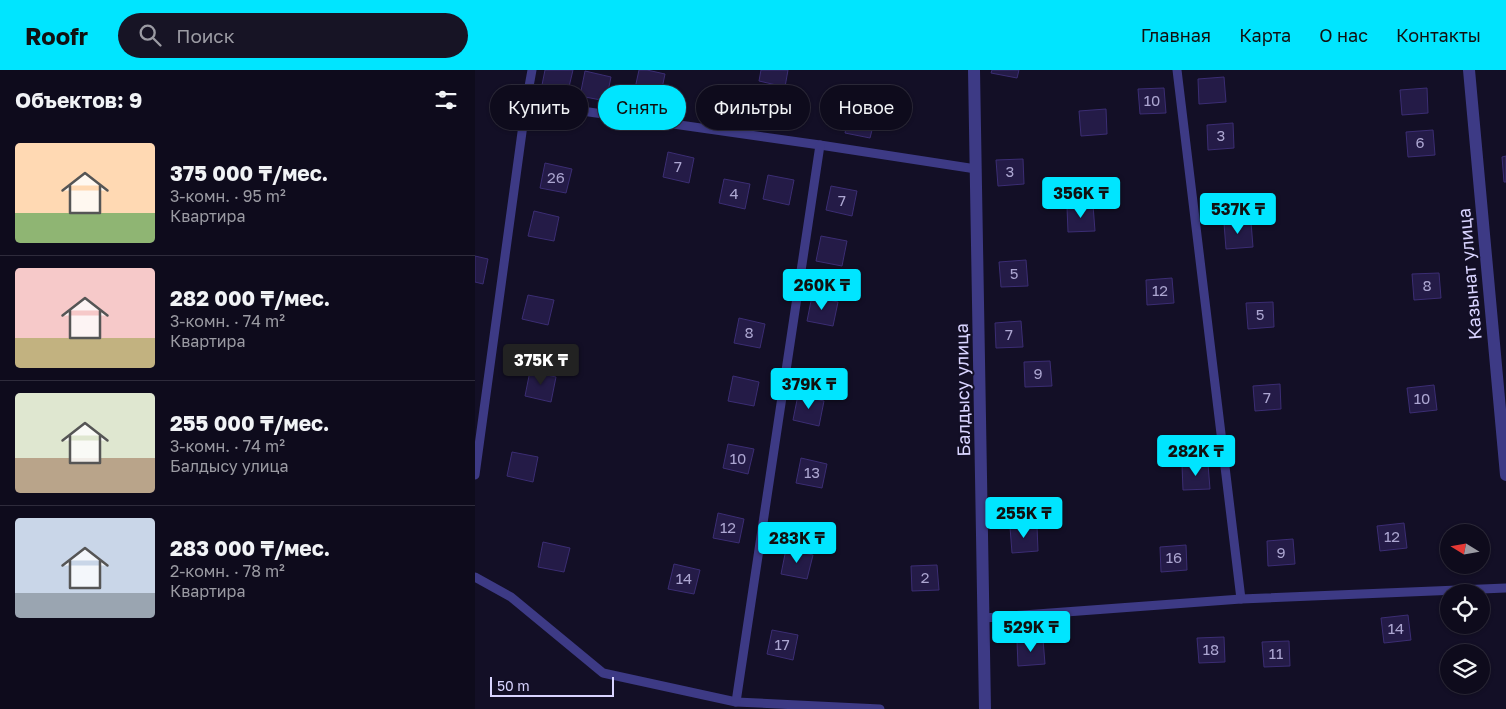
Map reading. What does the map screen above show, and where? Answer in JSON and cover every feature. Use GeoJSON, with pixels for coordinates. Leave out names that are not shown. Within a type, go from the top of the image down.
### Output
{"type":"FeatureCollection","features":[{"type":"Feature","properties":{"kind":"street","name":"Балдысу улица"},"geometry":{"type":"LineString","coordinates":[[974,70],[985,709]]}},
{"type":"Feature","properties":{"kind":"street","name":"Казынат улица"},"geometry":{"type":"LineString","coordinates":[[1469,70],[1506,475]]}},
{"type":"Feature","properties":{"kind":"lane"},"geometry":{"type":"LineString","coordinates":[[529,85],[532,70]]}},
{"type":"Feature","properties":{"kind":"lane"},"geometry":{"type":"LineString","coordinates":[[1177,70],[1241,599]]}},
{"type":"Feature","properties":{"kind":"lane"},"geometry":{"type":"LineString","coordinates":[[588,112],[976,169]]}},
{"type":"Feature","properties":{"kind":"lane"},"geometry":{"type":"LineString","coordinates":[[475,475],[522,130]]}},
{"type":"Feature","properties":{"kind":"lane"},"geometry":{"type":"LineString","coordinates":[[736,702],[821,145]]}},
{"type":"Feature","properties":{"kind":"lane"},"geometry":{"type":"LineString","coordinates":[[475,577],[511,598],[603,674],[736,702],[880,709]]}},
{"type":"Feature","properties":{"kind":"lane"},"geometry":{"type":"LineString","coordinates":[[984,618],[1241,599],[1506,588]]}},
{"type":"Feature","properties":{"kind":"building"},"geometry":{"type":"Polygon","coordinates":[[[545,70],[573,70],[569,85],[542,85],[545,70]]]}},
{"type":"Feature","properties":{"kind":"building"},"geometry":{"type":"Polygon","coordinates":[[[639,70],[665,74],[663,85],[636,85],[639,70]]]}},
{"type":"Feature","properties":{"kind":"building"},"geometry":{"type":"Polygon","coordinates":[[[761,70],[788,70],[785,85],[759,81],[761,70]]]}},
{"type":"Feature","properties":{"kind":"building"},"geometry":{"type":"Polygon","coordinates":[[[992,70],[1019,70],[1017,78],[991,73],[992,70]]]}},
{"type":"Feature","properties":{"kind":"building"},"geometry":{"type":"Polygon","coordinates":[[[585,71],[611,77],[609,85],[598,85],[598,99],[588,98],[588,85],[582,85],[585,71]]]}},
{"type":"Feature","properties":{"kind":"building"},"geometry":{"type":"Polygon","coordinates":[[[1224,77],[1226,102],[1199,104],[1198,79],[1224,77]]]}},
{"type":"Feature","properties":{"kind":"building"},"geometry":{"type":"Polygon","coordinates":[[[1164,88],[1166,113],[1140,114],[1138,89],[1164,88]]]}},
{"type":"Feature","properties":{"kind":"building"},"geometry":{"type":"Polygon","coordinates":[[[1427,88],[1428,113],[1402,115],[1400,90],[1427,88]]]}},
{"type":"Feature","properties":{"kind":"building"},"geometry":{"type":"Polygon","coordinates":[[[1106,109],[1107,134],[1081,136],[1079,111],[1106,109]]]}},
{"type":"Feature","properties":{"kind":"building"},"geometry":{"type":"Polygon","coordinates":[[[1233,123],[1234,148],[1208,150],[1207,125],[1233,123]]]}},
{"type":"Feature","properties":{"kind":"building"},"geometry":{"type":"Polygon","coordinates":[[[846,130],[872,130],[870,138],[845,133],[846,130]]]}},
{"type":"Feature","properties":{"kind":"building"},"geometry":{"type":"Polygon","coordinates":[[[1433,130],[1435,155],[1408,157],[1406,132],[1433,130]]]}},
{"type":"Feature","properties":{"kind":"building"},"geometry":{"type":"Polygon","coordinates":[[[668,152],[694,158],[689,183],[663,177],[668,152]]]}},
{"type":"Feature","properties":{"kind":"building"},"geometry":{"type":"Polygon","coordinates":[[[1506,156],[1506,182],[1504,182],[1502,157],[1506,156]]]}},
{"type":"Feature","properties":{"kind":"building"},"geometry":{"type":"Polygon","coordinates":[[[1023,159],[1024,184],[998,186],[996,160],[1023,159]]]}},
{"type":"Feature","properties":{"kind":"building"},"geometry":{"type":"Polygon","coordinates":[[[545,163],[572,169],[566,193],[540,188],[545,163]]]}},
{"type":"Feature","properties":{"kind":"building"},"geometry":{"type":"Polygon","coordinates":[[[768,175],[794,180],[789,205],[763,199],[768,175]]]}},
{"type":"Feature","properties":{"kind":"building"},"geometry":{"type":"Polygon","coordinates":[[[724,179],[750,184],[745,209],[719,203],[724,179]]]}},
{"type":"Feature","properties":{"kind":"building"},"geometry":{"type":"Polygon","coordinates":[[[831,186],[857,191],[852,216],[826,210],[831,186]]]}},
{"type":"Feature","properties":{"kind":"building"},"geometry":{"type":"Polygon","coordinates":[[[1093,205],[1095,231],[1068,232],[1067,207],[1093,205]]]}},
{"type":"Feature","properties":{"kind":"building"},"geometry":{"type":"Polygon","coordinates":[[[534,211],[559,217],[554,241],[528,236],[534,211]]]}},
{"type":"Feature","properties":{"kind":"building"},"geometry":{"type":"Polygon","coordinates":[[[1251,222],[1253,247],[1226,249],[1224,223],[1251,222]]]}},
{"type":"Feature","properties":{"kind":"building"},"geometry":{"type":"Polygon","coordinates":[[[821,236],[847,241],[842,266],[816,261],[821,236]]]}},
{"type":"Feature","properties":{"kind":"building"},"geometry":{"type":"Polygon","coordinates":[[[475,256],[488,259],[483,284],[475,282],[475,256]]]}},
{"type":"Feature","properties":{"kind":"building"},"geometry":{"type":"Polygon","coordinates":[[[1026,260],[1028,286],[1001,287],[999,262],[1026,260]]]}},
{"type":"Feature","properties":{"kind":"building"},"geometry":{"type":"Polygon","coordinates":[[[1439,273],[1441,298],[1414,300],[1412,274],[1439,273]]]}},
{"type":"Feature","properties":{"kind":"building"},"geometry":{"type":"Polygon","coordinates":[[[1172,278],[1174,303],[1147,305],[1146,280],[1172,278]]]}},
{"type":"Feature","properties":{"kind":"building"},"geometry":{"type":"Polygon","coordinates":[[[528,295],[554,300],[548,325],[522,319],[528,295]]]}},
{"type":"Feature","properties":{"kind":"building"},"geometry":{"type":"Polygon","coordinates":[[[812,296],[838,302],[833,326],[807,321],[812,296]]]}},
{"type":"Feature","properties":{"kind":"building"},"geometry":{"type":"Polygon","coordinates":[[[1273,302],[1274,327],[1248,329],[1246,303],[1273,302]]]}},
{"type":"Feature","properties":{"kind":"building"},"geometry":{"type":"Polygon","coordinates":[[[739,318],[765,324],[760,348],[734,343],[739,318]]]}},
{"type":"Feature","properties":{"kind":"building"},"geometry":{"type":"Polygon","coordinates":[[[1021,321],[1023,347],[996,348],[995,323],[1021,321]]]}},
{"type":"Feature","properties":{"kind":"building"},"geometry":{"type":"Polygon","coordinates":[[[1050,361],[1052,386],[1025,387],[1024,362],[1050,361]]]}},
{"type":"Feature","properties":{"kind":"building"},"geometry":{"type":"Polygon","coordinates":[[[530,371],[556,377],[551,402],[525,396],[530,371]]]}},
{"type":"Feature","properties":{"kind":"building"},"geometry":{"type":"Polygon","coordinates":[[[733,376],[759,382],[754,406],[728,401],[733,376]]]}},
{"type":"Feature","properties":{"kind":"building"},"geometry":{"type":"Polygon","coordinates":[[[1280,384],[1281,409],[1255,411],[1253,386],[1280,384]]]}},
{"type":"Feature","properties":{"kind":"building"},"geometry":{"type":"Polygon","coordinates":[[[1434,385],[1437,410],[1410,413],[1407,388],[1434,385]]]}},
{"type":"Feature","properties":{"kind":"building"},"geometry":{"type":"Polygon","coordinates":[[[798,395],[824,401],[819,426],[793,420],[798,395]]]}},
{"type":"Feature","properties":{"kind":"building"},"geometry":{"type":"Polygon","coordinates":[[[728,444],[754,449],[748,474],[723,468],[728,444]]]}},
{"type":"Feature","properties":{"kind":"building"},"geometry":{"type":"Polygon","coordinates":[[[512,452],[538,457],[533,482],[507,476],[512,452]]]}},
{"type":"Feature","properties":{"kind":"building"},"geometry":{"type":"Polygon","coordinates":[[[801,458],[827,464],[822,488],[796,483],[801,458]]]}},
{"type":"Feature","properties":{"kind":"building"},"geometry":{"type":"Polygon","coordinates":[[[1208,464],[1210,489],[1183,490],[1182,465],[1208,464]]]}},
{"type":"Feature","properties":{"kind":"building"},"geometry":{"type":"Polygon","coordinates":[[[718,513],[744,519],[739,543],[713,538],[718,513]]]}},
{"type":"Feature","properties":{"kind":"building"},"geometry":{"type":"Polygon","coordinates":[[[1404,523],[1407,548],[1380,551],[1377,526],[1404,523]]]}},
{"type":"Feature","properties":{"kind":"building"},"geometry":{"type":"Polygon","coordinates":[[[1037,526],[1038,551],[1012,553],[1010,527],[1037,526]]]}},
{"type":"Feature","properties":{"kind":"building"},"geometry":{"type":"Polygon","coordinates":[[[1293,539],[1295,564],[1268,566],[1267,541],[1293,539]]]}},
{"type":"Feature","properties":{"kind":"building"},"geometry":{"type":"Polygon","coordinates":[[[543,542],[570,548],[564,572],[538,567],[543,542]]]}},
{"type":"Feature","properties":{"kind":"building"},"geometry":{"type":"Polygon","coordinates":[[[1186,545],[1187,570],[1161,572],[1160,547],[1186,545]]]}},
{"type":"Feature","properties":{"kind":"building"},"geometry":{"type":"Polygon","coordinates":[[[786,549],[813,555],[807,579],[781,574],[786,549]]]}},
{"type":"Feature","properties":{"kind":"building"},"geometry":{"type":"Polygon","coordinates":[[[674,564],[700,570],[694,594],[668,589],[674,564]]]}},
{"type":"Feature","properties":{"kind":"building"},"geometry":{"type":"Polygon","coordinates":[[[937,565],[939,590],[912,591],[911,566],[937,565]]]}},
{"type":"Feature","properties":{"kind":"building"},"geometry":{"type":"Polygon","coordinates":[[[1408,615],[1411,640],[1384,643],[1381,618],[1408,615]]]}},
{"type":"Feature","properties":{"kind":"building"},"geometry":{"type":"Polygon","coordinates":[[[772,630],[798,635],[793,660],[767,654],[772,630]]]}},
{"type":"Feature","properties":{"kind":"building"},"geometry":{"type":"Polygon","coordinates":[[[1224,637],[1225,662],[1199,663],[1197,638],[1224,637]]]}},
{"type":"Feature","properties":{"kind":"building"},"geometry":{"type":"Polygon","coordinates":[[[1043,639],[1045,664],[1018,666],[1017,641],[1043,639]]]}},
{"type":"Feature","properties":{"kind":"building"},"geometry":{"type":"Polygon","coordinates":[[[1289,641],[1290,666],[1264,667],[1262,642],[1289,641]]]}}]}
